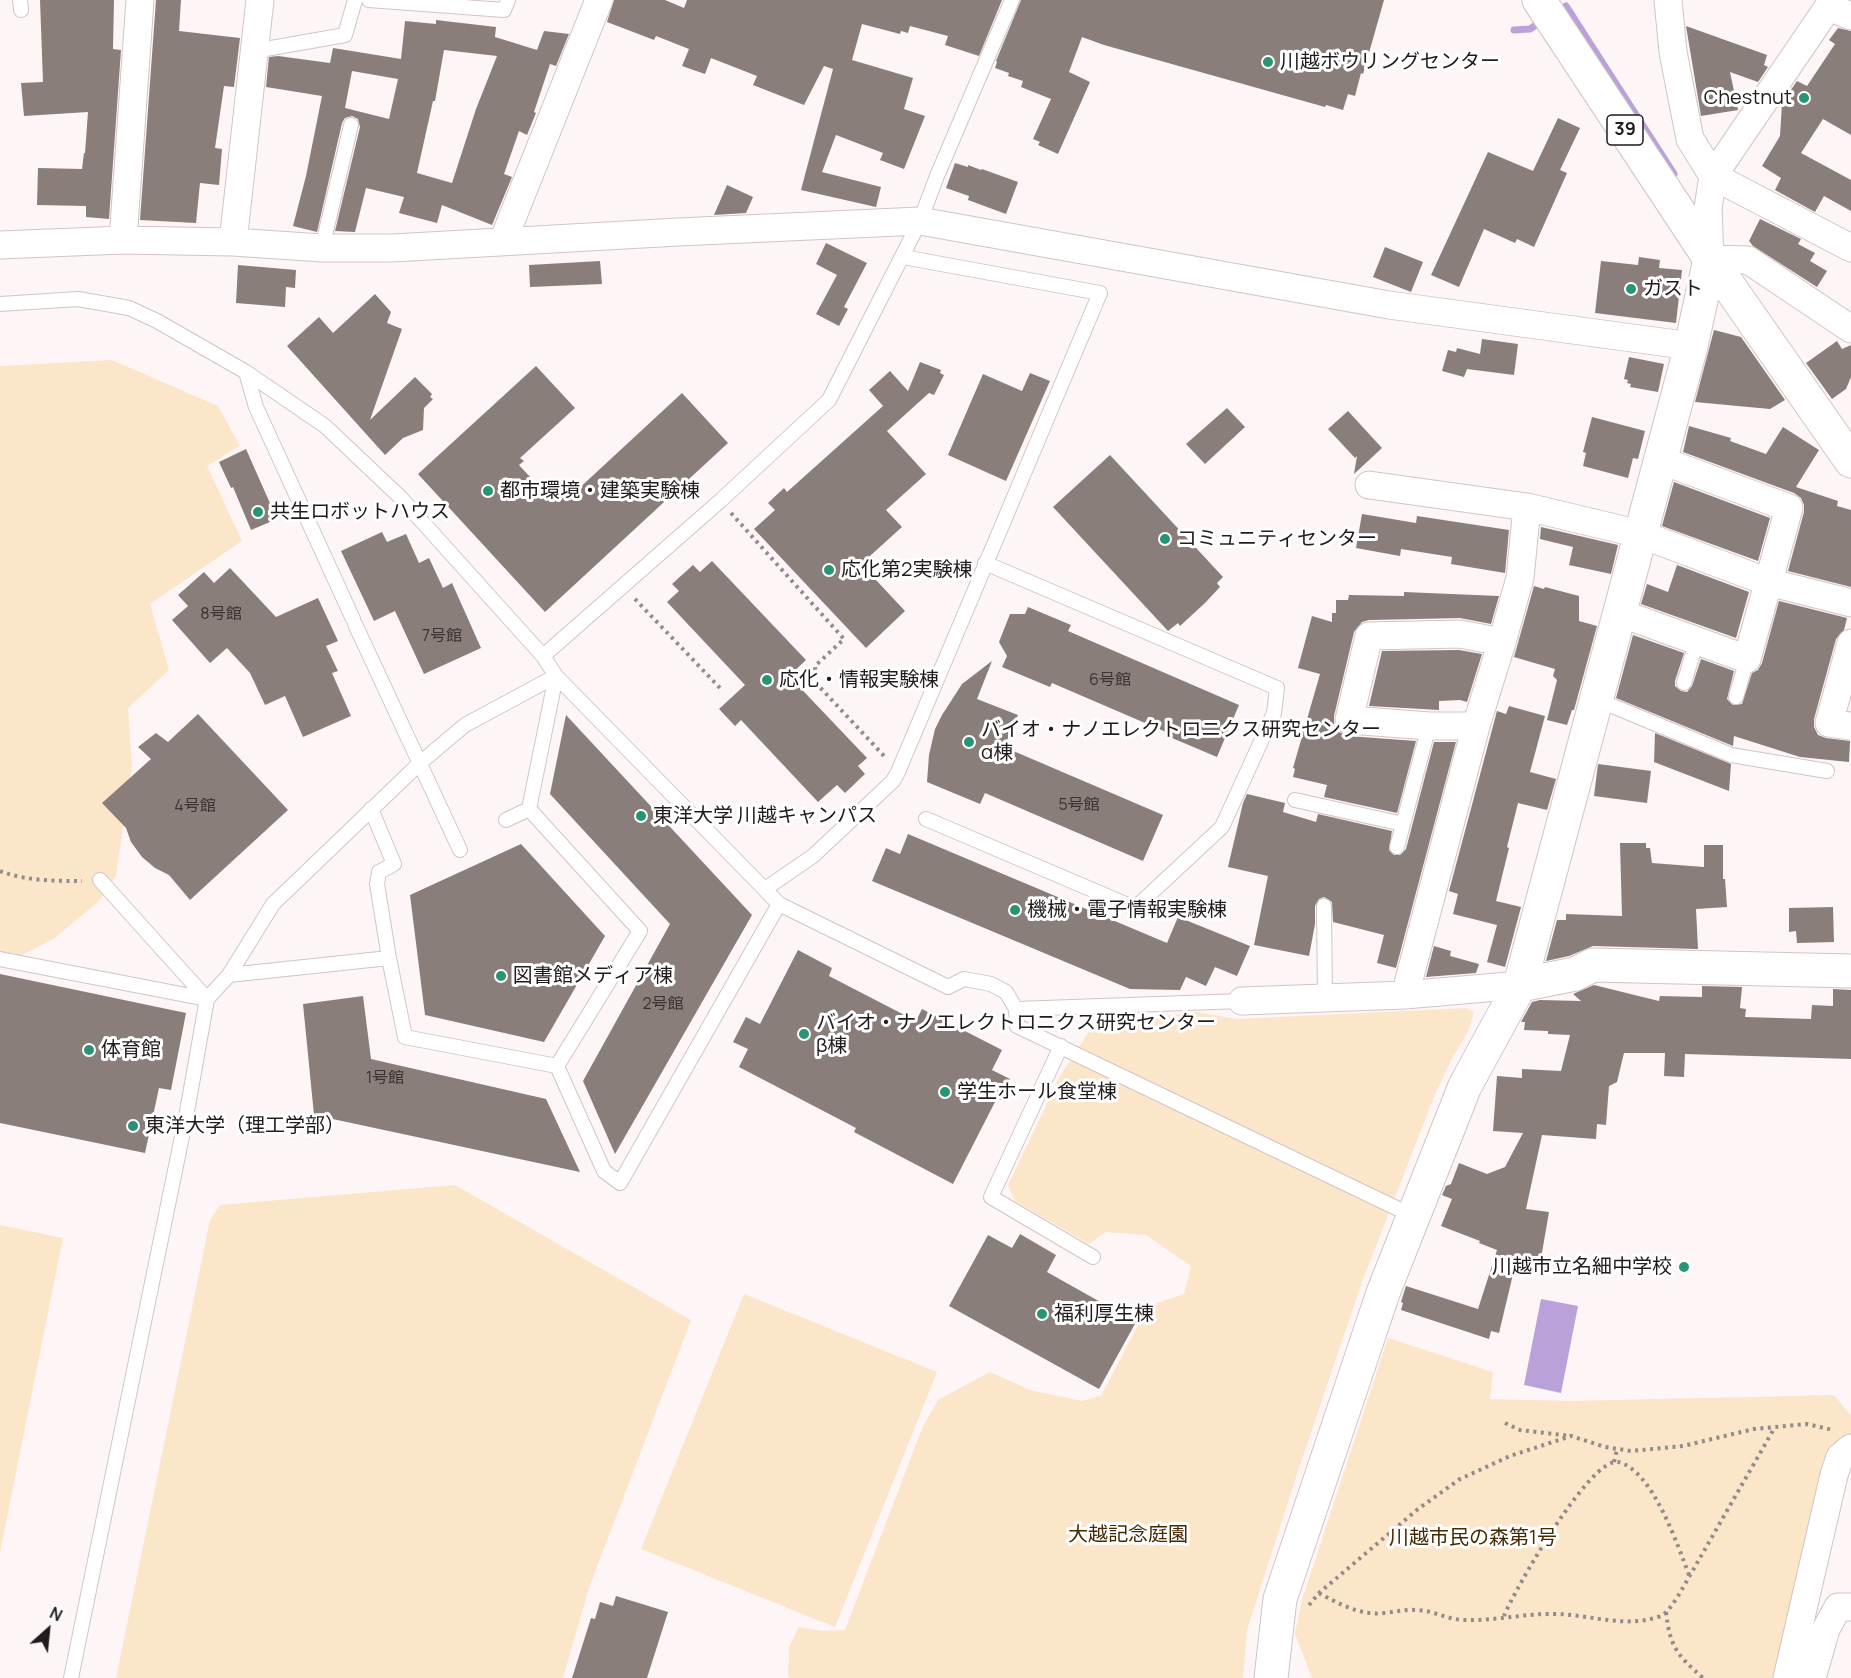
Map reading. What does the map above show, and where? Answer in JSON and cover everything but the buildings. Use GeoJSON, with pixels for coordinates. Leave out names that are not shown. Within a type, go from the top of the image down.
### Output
{"type":"FeatureCollection","features":[{"type":"Feature","properties":{"kind":"street"},"geometry":{"type":"LineString","coordinates":[[123,240],[140,0]]}},
{"type":"Feature","properties":{"kind":"street"},"geometry":{"type":"LineString","coordinates":[[234,242],[260,0]]}},
{"type":"Feature","properties":{"kind":"street"},"geometry":{"type":"LineString","coordinates":[[503,241],[599,0]]}},
{"type":"Feature","properties":{"kind":"street","name":"39"},"geometry":{"type":"LineString","coordinates":[[1539,0],[1710,259],[1851,461]]}},
{"type":"Feature","properties":{"kind":"street"},"geometry":{"type":"LineString","coordinates":[[1668,0],[1673,52],[1690,139],[1713,176],[1851,248]]}},
{"type":"Feature","properties":{"kind":"street"},"geometry":{"type":"LineString","coordinates":[[1271,1678],[1280,1599],[1383,1293],[1465,1086],[1520,986],[1691,346],[1710,259],[1708,208],[1713,176],[1838,8]]}},
{"type":"Feature","properties":{"kind":"street"},"geometry":{"type":"LineString","coordinates":[[0,245],[123,240],[234,242],[322,248],[393,248],[920,220],[1389,305],[1691,346]]}},
{"type":"Feature","properties":{"kind":"street"},"geometry":{"type":"LineString","coordinates":[[1710,259],[1748,260],[1851,328]]}},
{"type":"Feature","properties":{"kind":"street"},"geometry":{"type":"LineString","coordinates":[[1620,613],[1747,659],[1789,508],[1660,460]]}},
{"type":"Feature","properties":{"kind":"street"},"geometry":{"type":"LineString","coordinates":[[1369,485],[1527,507],[1640,534],[1768,582],[1851,603]]}},
{"type":"Feature","properties":{"kind":"street"},"geometry":{"type":"LineString","coordinates":[[1405,995],[1476,726],[1520,578],[1527,507]]}},
{"type":"Feature","properties":{"kind":"street"},"geometry":{"type":"LineString","coordinates":[[1476,726],[1429,726],[1348,720],[1369,636],[1460,634],[1502,642]]}},
{"type":"Feature","properties":{"kind":"street"},"geometry":{"type":"LineString","coordinates":[[1851,643],[1829,723],[1851,726]]}},
{"type":"Feature","properties":{"kind":"street"},"geometry":{"type":"LineString","coordinates":[[1242,1001],[1405,995],[1520,986],[1575,974],[1593,965],[1851,971]]}},
{"type":"Feature","properties":{"kind":"street"},"geometry":{"type":"LineString","coordinates":[[1787,1678],[1834,1475],[1845,1440]]}},
{"type":"Feature","properties":{"kind":"street"},"geometry":{"type":"LineString","coordinates":[[1812,1678],[1826,1629],[1838,1607],[1851,1607]]}},
{"type":"Feature","properties":{"kind":"lane"},"geometry":{"type":"LineString","coordinates":[[254,51],[345,35],[355,0]]}},
{"type":"Feature","properties":{"kind":"lane"},"geometry":{"type":"LineString","coordinates":[[369,0],[504,10],[508,0]]}},
{"type":"Feature","properties":{"kind":"lane"},"geometry":{"type":"LineString","coordinates":[[543,656],[720,501],[829,400],[920,220],[1012,0]]}},
{"type":"Feature","properties":{"kind":"lane"},"geometry":{"type":"LineString","coordinates":[[322,248],[351,124]]}},
{"type":"Feature","properties":{"kind":"lane"},"geometry":{"type":"LineString","coordinates":[[765,889],[813,856],[893,782],[1100,293],[903,257]]}},
{"type":"Feature","properties":{"kind":"lane"},"geometry":{"type":"LineString","coordinates":[[0,304],[78,299],[129,308],[157,321],[246,372],[325,426],[400,497],[543,656],[556,676],[779,904],[948,987],[963,979],[991,984],[1006,992],[1016,1010],[1017,1026],[1413,1216]]}},
{"type":"Feature","properties":{"kind":"lane"},"geometry":{"type":"LineString","coordinates":[[246,372],[256,407],[460,850]]}},
{"type":"Feature","properties":{"kind":"lane"},"geometry":{"type":"LineString","coordinates":[[926,819],[1135,908],[1222,827],[1274,713],[1277,688],[985,563]]}},
{"type":"Feature","properties":{"kind":"lane"},"geometry":{"type":"LineString","coordinates":[[1684,683],[1698,640]]}},
{"type":"Feature","properties":{"kind":"lane"},"geometry":{"type":"LineString","coordinates":[[1737,697],[1747,659]]}},
{"type":"Feature","properties":{"kind":"lane"},"geometry":{"type":"LineString","coordinates":[[71,1678],[186,1117],[207,999],[229,975],[273,904],[420,763],[465,725],[556,676]]}},
{"type":"Feature","properties":{"kind":"lane"},"geometry":{"type":"LineString","coordinates":[[530,809],[556,676]]}},
{"type":"Feature","properties":{"kind":"lane"},"geometry":{"type":"LineString","coordinates":[[1598,700],[1731,755],[1827,771]]}},
{"type":"Feature","properties":{"kind":"lane"},"geometry":{"type":"LineString","coordinates":[[1397,847],[1429,726]]}},
{"type":"Feature","properties":{"kind":"lane"},"geometry":{"type":"LineString","coordinates":[[1295,800],[1403,824]]}},
{"type":"Feature","properties":{"kind":"lane"},"geometry":{"type":"LineString","coordinates":[[371,809],[394,864],[380,872],[377,884],[405,1037],[557,1066]]}},
{"type":"Feature","properties":{"kind":"lane"},"geometry":{"type":"LineString","coordinates":[[506,820],[530,809]]}},
{"type":"Feature","properties":{"kind":"lane"},"geometry":{"type":"LineString","coordinates":[[530,809],[640,931],[557,1066]]}},
{"type":"Feature","properties":{"kind":"lane"},"geometry":{"type":"LineString","coordinates":[[100,880],[207,999]]}},
{"type":"Feature","properties":{"kind":"lane"},"geometry":{"type":"LineString","coordinates":[[557,1066],[604,1171],[620,1183],[779,904]]}},
{"type":"Feature","properties":{"kind":"lane"},"geometry":{"type":"LineString","coordinates":[[1324,906],[1325,998]]}},
{"type":"Feature","properties":{"kind":"lane"},"geometry":{"type":"LineString","coordinates":[[229,975],[389,958]]}},
{"type":"Feature","properties":{"kind":"lane"},"geometry":{"type":"LineString","coordinates":[[0,960],[207,999]]}},
{"type":"Feature","properties":{"kind":"lane"},"geometry":{"type":"LineString","coordinates":[[1016,1010],[1242,1001]]}},
{"type":"Feature","properties":{"kind":"lane"},"geometry":{"type":"LineString","coordinates":[[1061,1047],[992,1197],[1093,1257]]}},
{"type":"Feature","properties":{"kind":"path"},"geometry":{"type":"LineString","coordinates":[[720,501],[844,639],[815,666],[816,682],[898,772]]}},
{"type":"Feature","properties":{"kind":"path"},"geometry":{"type":"LineString","coordinates":[[622,585],[720,688]]}},
{"type":"Feature","properties":{"kind":"path"},"geometry":{"type":"LineString","coordinates":[[0,871],[12,876],[56,881],[100,880]]}},
{"type":"Feature","properties":{"kind":"path"},"geometry":{"type":"LineString","coordinates":[[1505,1423],[1520,1430],[1571,1436],[1605,1447],[1631,1451],[1693,1444],[1754,1429],[1807,1424],[1845,1440]]}},
{"type":"Feature","properties":{"kind":"path"},"geometry":{"type":"LineString","coordinates":[[1319,1593],[1341,1605],[1363,1612],[1383,1614],[1407,1609],[1428,1610],[1464,1620],[1558,1614],[1615,1622],[1659,1617],[1666,1612],[1690,1575],[1775,1426]]}},
{"type":"Feature","properties":{"kind":"path"},"geometry":{"type":"LineString","coordinates":[[1306,1608],[1319,1593],[1418,1509],[1460,1479],[1510,1456],[1571,1436]]}},
{"type":"Feature","properties":{"kind":"path"},"geometry":{"type":"LineString","coordinates":[[1614,1462],[1617,1449]]}},
{"type":"Feature","properties":{"kind":"path"},"geometry":{"type":"LineString","coordinates":[[1504,1616],[1510,1599],[1554,1527],[1585,1483],[1608,1463],[1618,1462],[1638,1476],[1654,1493],[1690,1575]]}},
{"type":"Feature","properties":{"kind":"path"},"geometry":{"type":"LineString","coordinates":[[1666,1612],[1670,1638],[1676,1650],[1703,1678]]}},
{"type":"Feature","properties":{"kind":"green space"},"geometry":{"type":"Polygon","coordinates":[[[112,360],[218,406],[240,446],[207,466],[242,541],[150,604],[169,670],[128,708],[132,766],[116,876],[98,902],[55,938],[20,956],[0,954],[0,366],[112,360]]]}},
{"type":"Feature","properties":{"kind":"green space","name":"大越記念庭園"},"geometry":{"type":"Polygon","coordinates":[[[1466,1008],[1474,1012],[1469,1030],[1452,1058],[1434,1097],[1362,1282],[1298,1471],[1247,1630],[1243,1678],[790,1678],[788,1675],[789,1647],[799,1627],[823,1631],[845,1630],[923,1426],[938,1400],[990,1372],[1030,1390],[1082,1401],[1101,1396],[1148,1306],[1184,1294],[1191,1266],[1146,1235],[1106,1232],[1089,1244],[1015,1201],[1008,1185],[1060,1076],[1088,1033],[1110,1022],[1196,1012],[1237,1019],[1466,1008]]]}},
{"type":"Feature","properties":{"kind":"green space"},"geometry":{"type":"Polygon","coordinates":[[[455,1185],[691,1320],[589,1588],[563,1678],[116,1678],[210,1220],[220,1205],[455,1185]]]}},
{"type":"Feature","properties":{"kind":"green space"},"geometry":{"type":"Polygon","coordinates":[[[0,1225],[63,1238],[0,1553],[0,1225]]]}},
{"type":"Feature","properties":{"kind":"green space"},"geometry":{"type":"Polygon","coordinates":[[[744,1294],[937,1372],[835,1627],[641,1549],[744,1294]]]}},
{"type":"Feature","properties":{"kind":"green space","name":"川越市民の森第1号"},"geometry":{"type":"Polygon","coordinates":[[[1388,1338],[1493,1372],[1490,1399],[1571,1401],[1834,1395],[1851,1416],[1851,1440],[1782,1678],[1312,1678],[1295,1634],[1301,1603],[1388,1338]]]}},
{"type":"Feature","properties":{"kind":"shaded area"},"geometry":{"type":"Polygon","coordinates":[[[1541,1299],[1578,1306],[1561,1393],[1524,1385],[1541,1299]]]}},
{"type":"Feature","properties":{"kind":"waterway"},"geometry":{"type":"LineString","coordinates":[[1557,12],[1566,6],[1674,174]]}},
{"type":"Feature","properties":{"kind":"waterway"},"geometry":{"type":"LineString","coordinates":[[1514,30],[1530,29],[1542,21]]}},
{"type":"Feature","properties":{"kind":"place","name":"川越ボウリングセンター"},"geometry":{"type":"Point","coordinates":[1268,62]}},
{"type":"Feature","properties":{"kind":"place","name":"Chestnut"},"geometry":{"type":"Point","coordinates":[1804,98]}},
{"type":"Feature","properties":{"kind":"place","name":"ガスト"},"geometry":{"type":"Point","coordinates":[1631,289]}},
{"type":"Feature","properties":{"kind":"place","name":"都市環境・建築実験棟"},"geometry":{"type":"Point","coordinates":[488,491]}},
{"type":"Feature","properties":{"kind":"place","name":"共生ロボットハウス"},"geometry":{"type":"Point","coordinates":[258,512]}},
{"type":"Feature","properties":{"kind":"place","name":"コミュニティセンター"},"geometry":{"type":"Point","coordinates":[1165,539]}},
{"type":"Feature","properties":{"kind":"place","name":"応化第2実験棟"},"geometry":{"type":"Point","coordinates":[829,570]}},
{"type":"Feature","properties":{"kind":"place","name":"応化・情報実験棟"},"geometry":{"type":"Point","coordinates":[767,680]}},
{"type":"Feature","properties":{"kind":"place","name":"バイオ・ナノエレクトロニクス研究センター α棟"},"geometry":{"type":"Point","coordinates":[969,742]}},
{"type":"Feature","properties":{"kind":"place","name":"東洋大学 川越キャンパス"},"geometry":{"type":"Point","coordinates":[641,816]}},
{"type":"Feature","properties":{"kind":"place","name":"機械・電子情報実験棟"},"geometry":{"type":"Point","coordinates":[1015,910]}},
{"type":"Feature","properties":{"kind":"place","name":"図書館メディア棟"},"geometry":{"type":"Point","coordinates":[501,976]}},
{"type":"Feature","properties":{"kind":"place","name":"バイオ・ナノエレクトロニクス研究センター β棟"},"geometry":{"type":"Point","coordinates":[804,1034]}},
{"type":"Feature","properties":{"kind":"place","name":"体育館"},"geometry":{"type":"Point","coordinates":[89,1050]}},
{"type":"Feature","properties":{"kind":"place","name":"学生ホール食堂棟"},"geometry":{"type":"Point","coordinates":[945,1092]}},
{"type":"Feature","properties":{"kind":"place","name":"東洋大学（理工学部）"},"geometry":{"type":"Point","coordinates":[133,1126]}},
{"type":"Feature","properties":{"kind":"place","name":"川越市立名細中学校"},"geometry":{"type":"Point","coordinates":[1684,1267]}},
{"type":"Feature","properties":{"kind":"place","name":"福利厚生棟"},"geometry":{"type":"Point","coordinates":[1042,1314]}}]}
